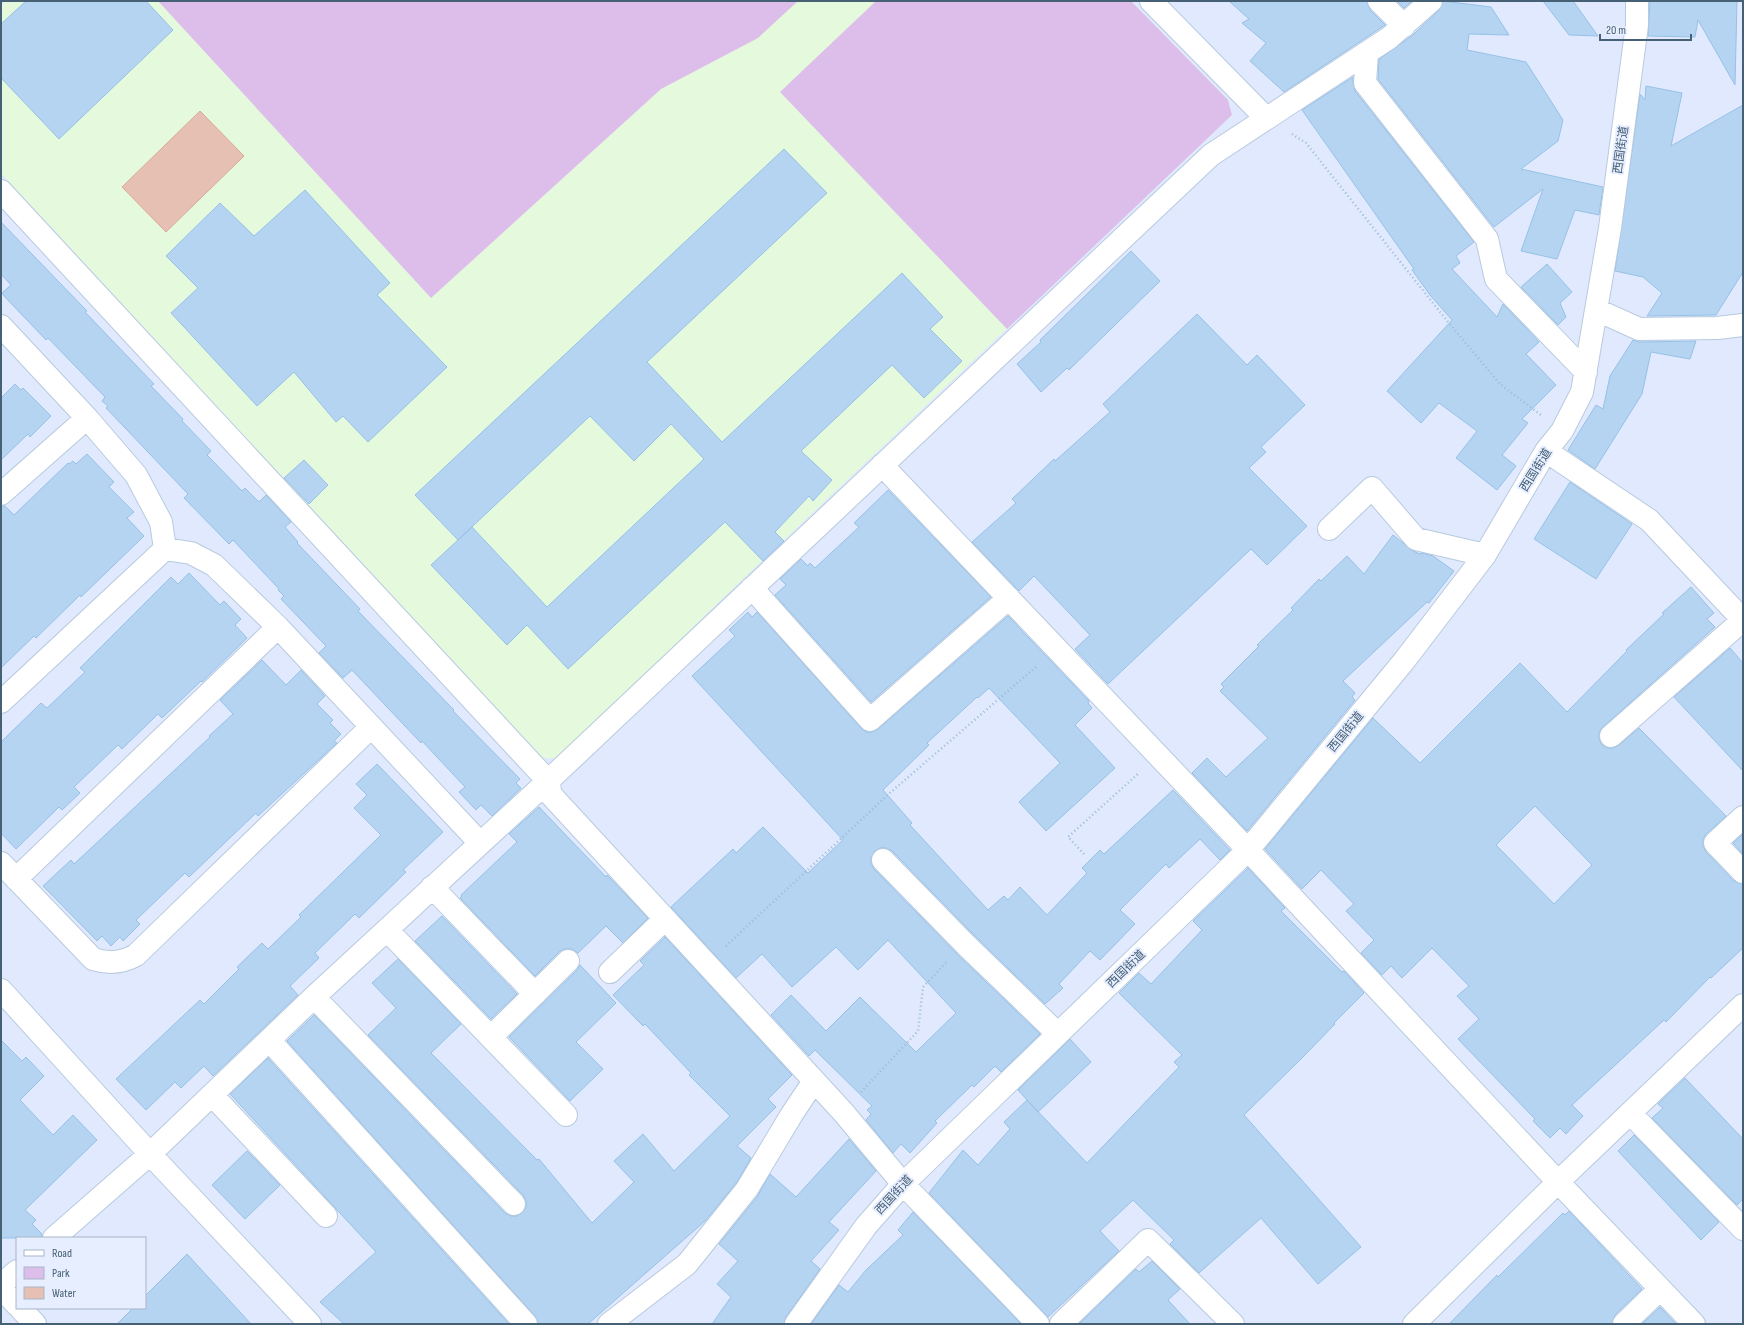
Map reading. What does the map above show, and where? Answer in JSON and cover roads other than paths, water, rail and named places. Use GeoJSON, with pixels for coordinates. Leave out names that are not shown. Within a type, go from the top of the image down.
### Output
{"type":"FeatureCollection","features":[{"type":"Feature","properties":{"kind":"street"},"geometry":{"type":"LineString","coordinates":[[1151,1],[1266,118]]}},
{"type":"Feature","properties":{"kind":"street"},"geometry":{"type":"LineString","coordinates":[[1379,1],[1404,26]]}},
{"type":"Feature","properties":{"kind":"street"},"geometry":{"type":"LineString","coordinates":[[55,1237],[150,1154],[270,1041],[314,997],[548,781],[1211,155],[1390,38],[1431,1]]}},
{"type":"Feature","properties":{"kind":"street","name":"西国街道"},"geometry":{"type":"LineString","coordinates":[[796,1324],[866,1226],[903,1184],[1248,850],[1404,661],[1485,555],[1546,451],[1562,431],[1582,392],[1610,228],[1637,25],[1636,1]]}},
{"type":"Feature","properties":{"kind":"street"},"geometry":{"type":"LineString","coordinates":[[1366,53],[1365,83],[1487,239],[1496,279],[1586,372]]}},
{"type":"Feature","properties":{"kind":"street"},"geometry":{"type":"LineString","coordinates":[[1,191],[548,781],[551,795],[843,1112],[903,1184],[1038,1324]]}},
{"type":"Feature","properties":{"kind":"street"},"geometry":{"type":"LineString","coordinates":[[1597,310],[1639,329],[1717,328],[1743,325]]}},
{"type":"Feature","properties":{"kind":"street"},"geometry":{"type":"LineString","coordinates":[[1,326],[87,418],[136,475],[161,522],[165,549]]}},
{"type":"Feature","properties":{"kind":"street"},"geometry":{"type":"LineString","coordinates":[[1,494],[87,418]]}},
{"type":"Feature","properties":{"kind":"street"},"geometry":{"type":"LineString","coordinates":[[1546,451],[1649,520],[1743,620],[1611,736]]}},
{"type":"Feature","properties":{"kind":"street"},"geometry":{"type":"LineString","coordinates":[[882,464],[1248,850],[1558,1182],[1694,1324]]}},
{"type":"Feature","properties":{"kind":"street"},"geometry":{"type":"LineString","coordinates":[[1329,529],[1372,488],[1416,539],[1485,555]]}},
{"type":"Feature","properties":{"kind":"street"},"geometry":{"type":"LineString","coordinates":[[165,549],[191,553],[214,565],[278,627],[480,843]]}},
{"type":"Feature","properties":{"kind":"street"},"geometry":{"type":"LineString","coordinates":[[1,702],[165,549]]}},
{"type":"Feature","properties":{"kind":"street"},"geometry":{"type":"LineString","coordinates":[[752,588],[870,720],[1009,598]]}},
{"type":"Feature","properties":{"kind":"street"},"geometry":{"type":"LineString","coordinates":[[16,879],[278,627]]}},
{"type":"Feature","properties":{"kind":"street"},"geometry":{"type":"LineString","coordinates":[[1,863],[93,959],[104,963],[126,960],[136,955],[371,727]]}},
{"type":"Feature","properties":{"kind":"street"},"geometry":{"type":"LineString","coordinates":[[1743,816],[1715,843],[1743,872]]}},
{"type":"Feature","properties":{"kind":"street"},"geometry":{"type":"LineString","coordinates":[[883,860],[966,945],[1058,1034]]}},
{"type":"Feature","properties":{"kind":"street"},"geometry":{"type":"LineString","coordinates":[[432,887],[535,994]]}},
{"type":"Feature","properties":{"kind":"street"},"geometry":{"type":"LineString","coordinates":[[610,972],[665,918]]}},
{"type":"Feature","properties":{"kind":"street"},"geometry":{"type":"LineString","coordinates":[[387,930],[566,1115]]}},
{"type":"Feature","properties":{"kind":"street"},"geometry":{"type":"LineString","coordinates":[[491,1037],[568,962]]}},
{"type":"Feature","properties":{"kind":"street"},"geometry":{"type":"LineString","coordinates":[[1,990],[150,1154],[310,1324]]}},
{"type":"Feature","properties":{"kind":"street"},"geometry":{"type":"LineString","coordinates":[[314,997],[514,1204]]}},
{"type":"Feature","properties":{"kind":"street"},"geometry":{"type":"LineString","coordinates":[[1414,1324],[1558,1182],[1743,1005]]}},
{"type":"Feature","properties":{"kind":"street"},"geometry":{"type":"LineString","coordinates":[[270,1041],[526,1324]]}},
{"type":"Feature","properties":{"kind":"street"},"geometry":{"type":"LineString","coordinates":[[609,1324],[687,1264],[747,1189],[792,1114],[814,1081]]}},
{"type":"Feature","properties":{"kind":"street"},"geometry":{"type":"LineString","coordinates":[[212,1095],[326,1216]]}},
{"type":"Feature","properties":{"kind":"street"},"geometry":{"type":"LineString","coordinates":[[1630,1113],[1743,1229]]}},
{"type":"Feature","properties":{"kind":"street"},"geometry":{"type":"LineString","coordinates":[[1061,1324],[1148,1240],[1233,1324]]}},
{"type":"Feature","properties":{"kind":"street"},"geometry":{"type":"LineString","coordinates":[[16,1272],[1,1286],[16,1304]]}},
{"type":"Feature","properties":{"kind":"street"},"geometry":{"type":"LineString","coordinates":[[1624,1324],[1660,1289]]}},
{"type":"Feature","properties":{"kind":"street"},"geometry":{"type":"LineString","coordinates":[[21,1309],[35,1324]]}},
{"type":"Feature","properties":{"kind":"water"},"geometry":{"type":"Polygon","coordinates":[[[200,111],[244,156],[166,232],[122,187],[200,111]]]}}]}
